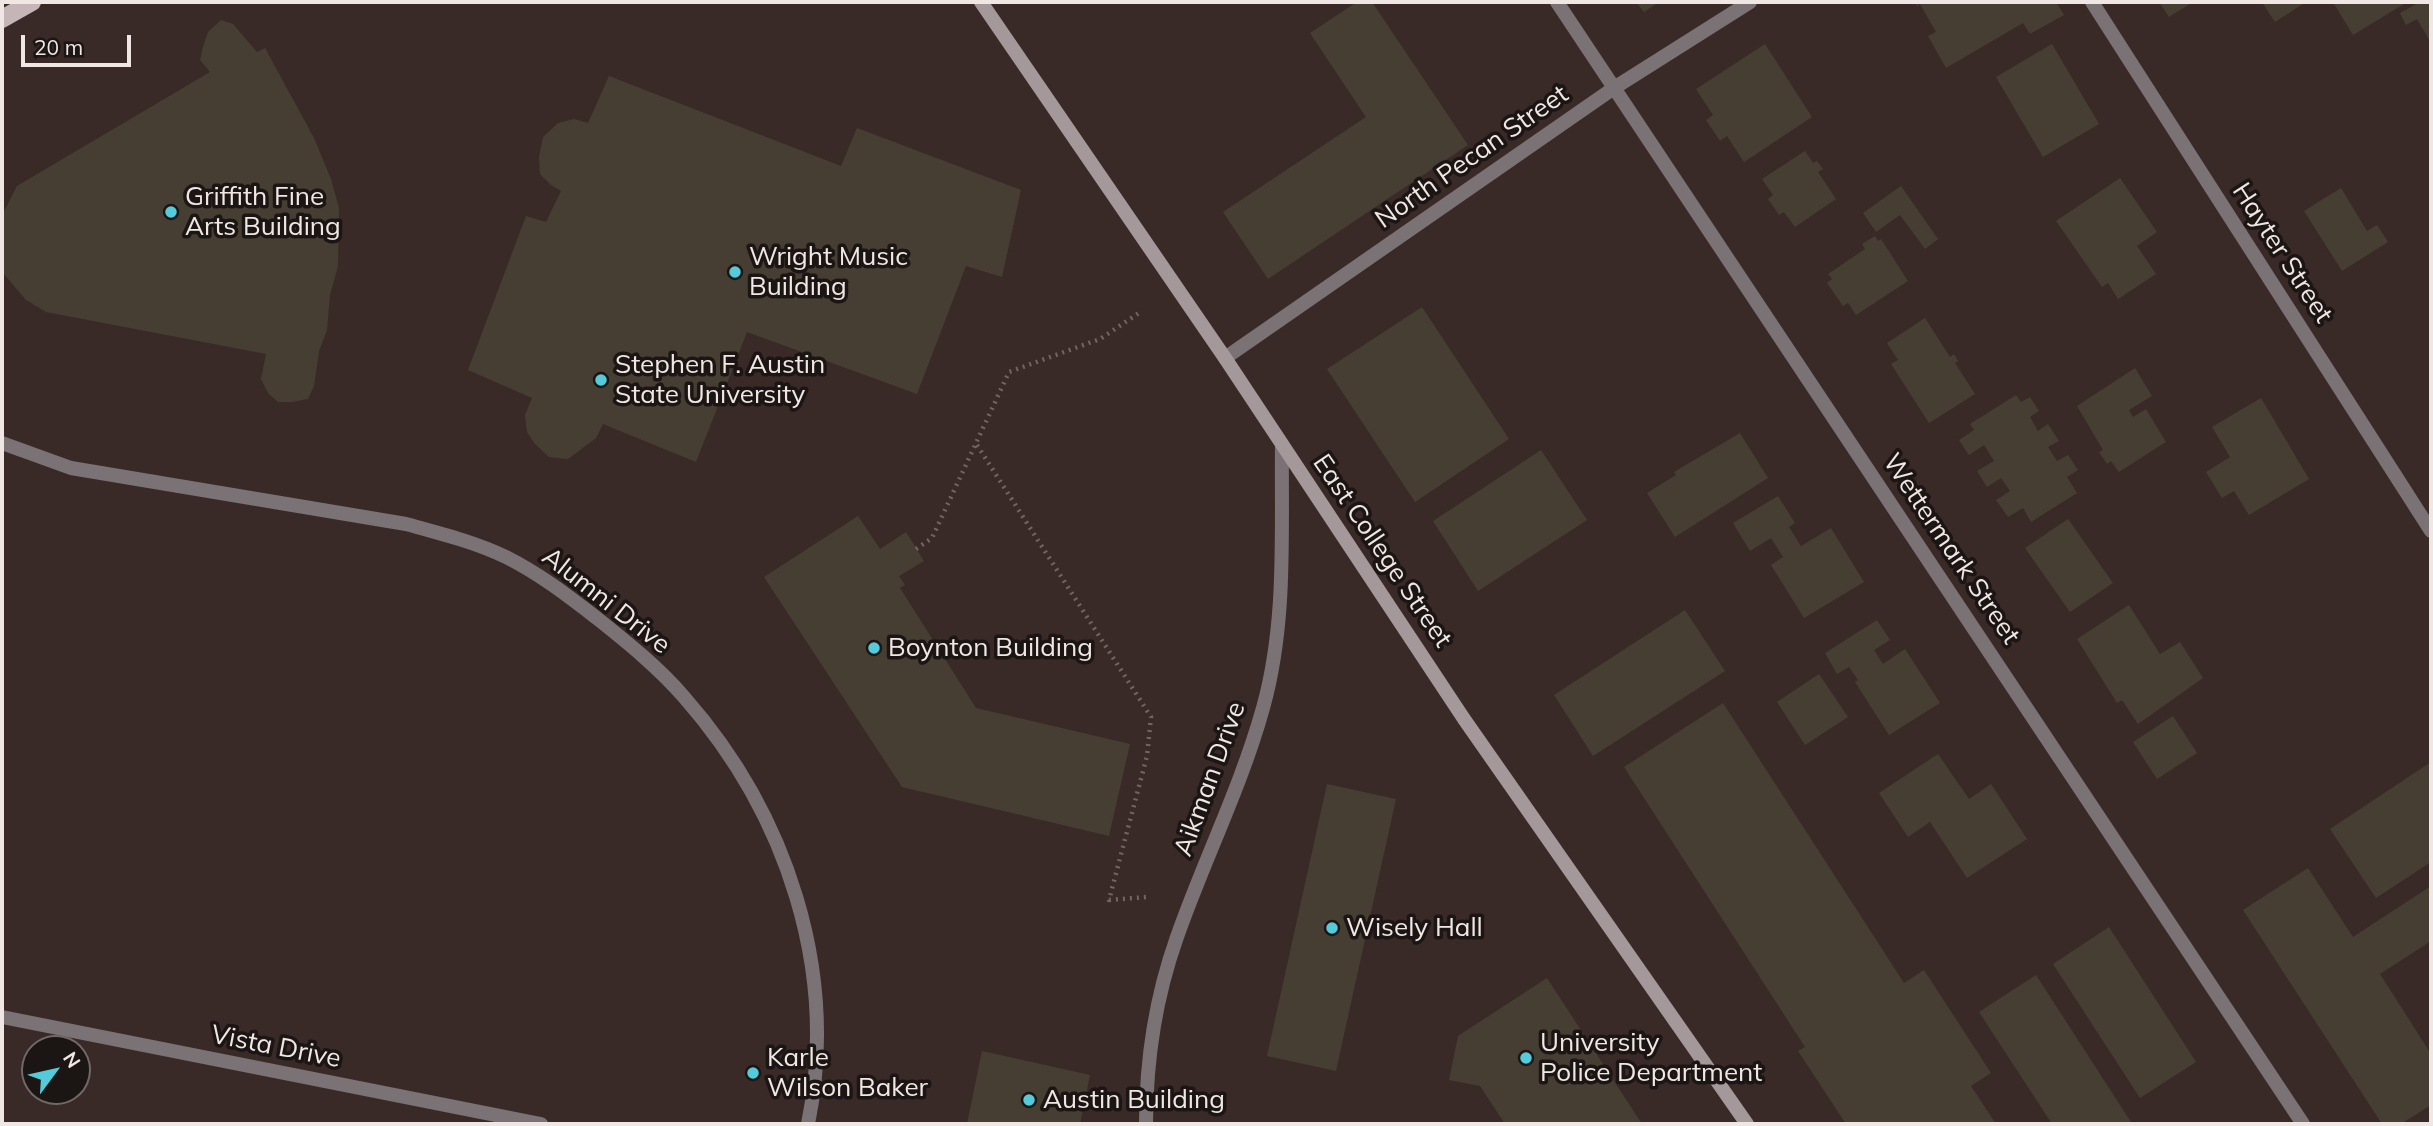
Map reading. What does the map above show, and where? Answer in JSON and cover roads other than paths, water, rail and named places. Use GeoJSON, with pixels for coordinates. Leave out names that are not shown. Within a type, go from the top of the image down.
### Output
{"type":"FeatureCollection","features":[{"type":"Feature","properties":{"kind":"main road"},"geometry":{"type":"LineString","coordinates":[[2,19],[32,2]]}},
{"type":"Feature","properties":{"kind":"street","name":"East College Street"},"geometry":{"type":"LineString","coordinates":[[981,2],[1225,358],[1464,719],[1747,1124]]}},
{"type":"Feature","properties":{"kind":"street","name":"Wettermark Street"},"geometry":{"type":"LineString","coordinates":[[1557,2],[2303,1124]]}},
{"type":"Feature","properties":{"kind":"street","name":"North Pecan Street"},"geometry":{"type":"LineString","coordinates":[[1225,358],[1614,88],[1750,2]]}},
{"type":"Feature","properties":{"kind":"street","name":"Hayter Street"},"geometry":{"type":"LineString","coordinates":[[2092,2],[2431,531]]}},
{"type":"Feature","properties":{"kind":"street","name":"Alumni Drive"},"geometry":{"type":"LineString","coordinates":[[2,443],[71,468],[406,524],[456,537],[505,556],[548,580],[631,645],[684,696],[742,776],[769,824],[790,875],[804,921],[817,1012],[816,1068],[808,1124]]}},
{"type":"Feature","properties":{"kind":"street","name":"Aikman Drive"},"geometry":{"type":"LineString","coordinates":[[1146,1124],[1149,1068],[1164,980],[1177,936],[1250,755],[1274,662],[1280,584],[1282,444]]}},
{"type":"Feature","properties":{"kind":"street","name":"Vista Drive"},"geometry":{"type":"LineString","coordinates":[[2,1017],[541,1124]]}},
{"type":"Feature","properties":{"kind":"place","name":"Griffith Fine Arts Building"},"geometry":{"type":"Point","coordinates":[171,212]}},
{"type":"Feature","properties":{"kind":"place","name":"Wright Music Building"},"geometry":{"type":"Point","coordinates":[735,272]}},
{"type":"Feature","properties":{"kind":"place","name":"Stephen F. Austin State University"},"geometry":{"type":"Point","coordinates":[601,380]}},
{"type":"Feature","properties":{"kind":"place","name":"Boynton Building"},"geometry":{"type":"Point","coordinates":[874,648]}},
{"type":"Feature","properties":{"kind":"place","name":"Wisely Hall"},"geometry":{"type":"Point","coordinates":[1332,928]}},
{"type":"Feature","properties":{"kind":"place","name":"University Police Department"},"geometry":{"type":"Point","coordinates":[1526,1058]}},
{"type":"Feature","properties":{"kind":"place","name":"Karle Wilson Baker"},"geometry":{"type":"Point","coordinates":[753,1073]}},
{"type":"Feature","properties":{"kind":"place","name":"Austin Building"},"geometry":{"type":"Point","coordinates":[1029,1100]}}]}
